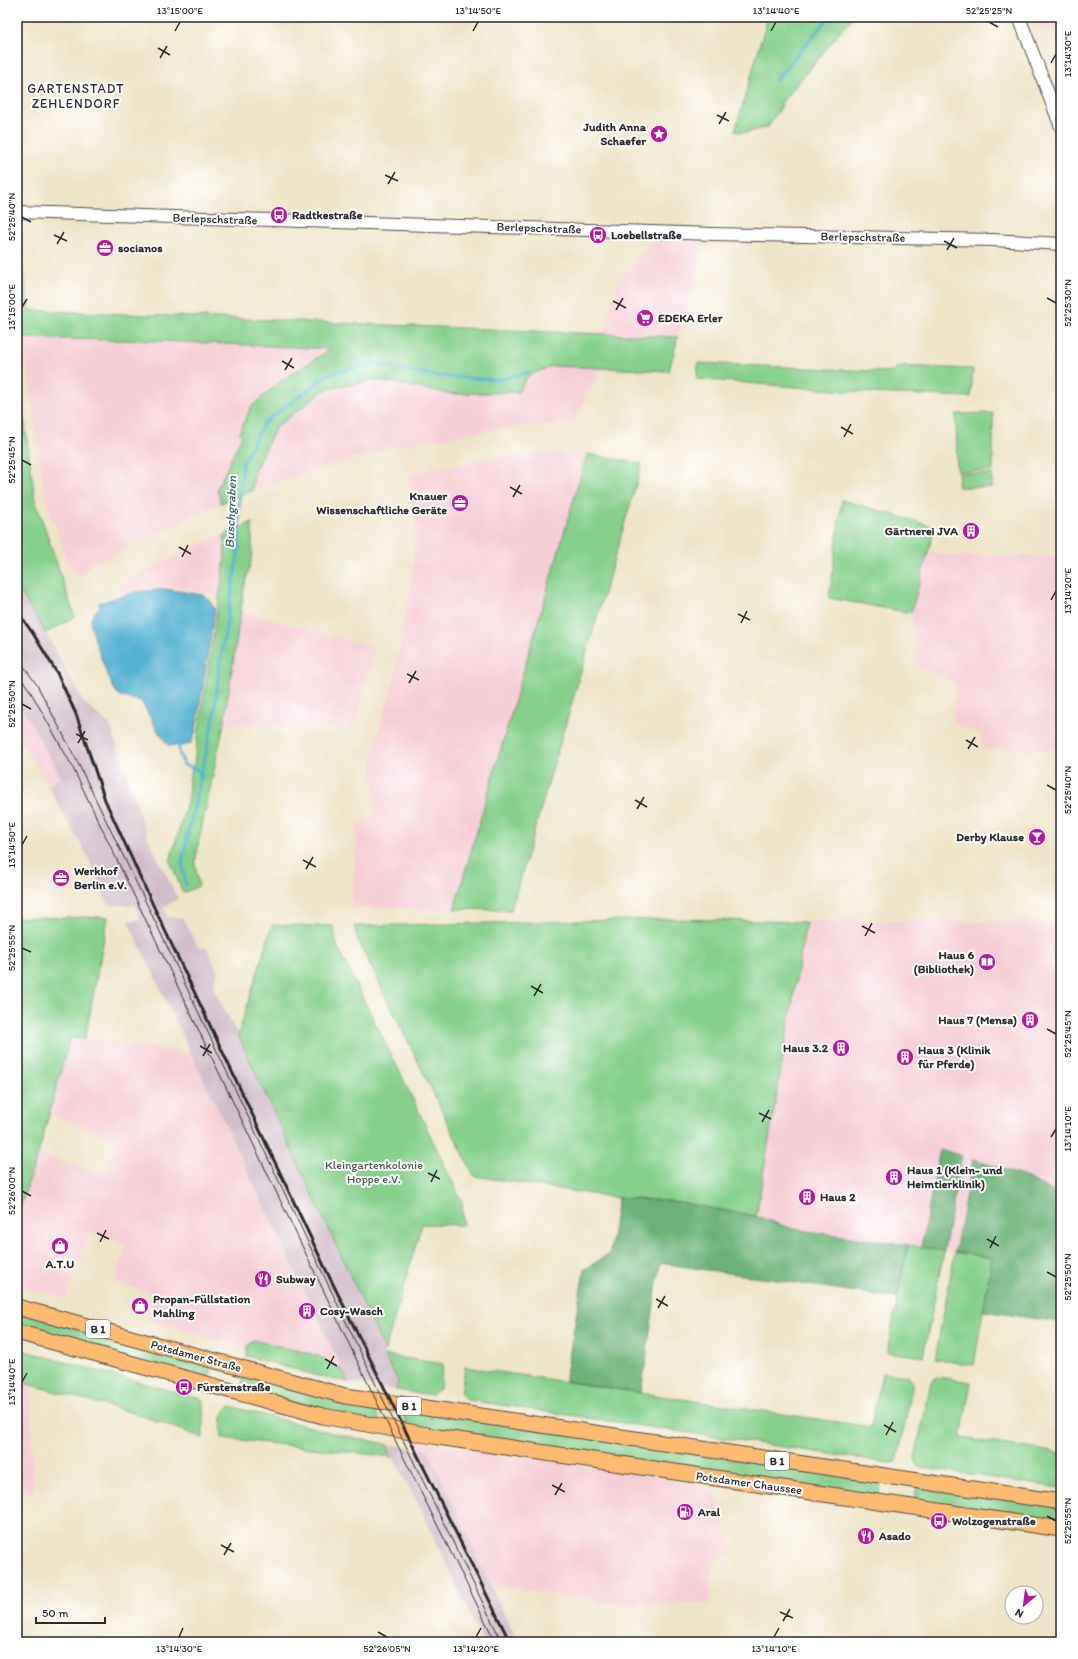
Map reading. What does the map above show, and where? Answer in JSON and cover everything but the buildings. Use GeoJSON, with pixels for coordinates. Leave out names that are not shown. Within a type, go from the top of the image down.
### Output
{"type":"FeatureCollection","features":[{"type":"Feature","properties":{"kind":"main road","name":"Potsdamer Straße"},"geometry":{"type":"LineString","coordinates":[[17,1307],[322,1391],[363,1399],[1061,1502]]}},
{"type":"Feature","properties":{"kind":"main road","name":"Potsdamer Straße"},"geometry":{"type":"LineString","coordinates":[[17,1332],[323,1416],[438,1437]]}},
{"type":"Feature","properties":{"kind":"main road","name":"Potsdamer Chaussee"},"geometry":{"type":"LineString","coordinates":[[438,1437],[1061,1529]]}},
{"type":"Feature","properties":{"kind":"street"},"geometry":{"type":"LineString","coordinates":[[1019,17],[1061,126]]}},
{"type":"Feature","properties":{"kind":"street","name":"Berlepschstraße"},"geometry":{"type":"LineString","coordinates":[[17,212],[597,230],[992,240],[1061,244]]}},
{"type":"Feature","properties":{"kind":"shaded area"},"geometry":{"type":"Polygon","coordinates":[[[1035,17],[1061,17],[1061,29],[1049,33],[1043,30],[1040,31],[1035,17]]]}},
{"type":"Feature","properties":{"kind":"shaded area"},"geometry":{"type":"Polygon","coordinates":[[[654,241],[704,243],[678,337],[603,335],[618,283],[654,241]]]}},
{"type":"Feature","properties":{"kind":"shaded area"},"geometry":{"type":"Polygon","coordinates":[[[23,338],[163,341],[332,349],[282,380],[240,433],[242,436],[217,489],[221,503],[91,565],[80,578],[69,566],[45,497],[23,338]]]}},
{"type":"Feature","properties":{"kind":"shaded area"},"geometry":{"type":"Polygon","coordinates":[[[553,366],[602,368],[572,424],[533,425],[497,429],[395,447],[342,461],[252,491],[255,469],[276,427],[326,389],[378,380],[451,394],[529,375],[553,366]]]}},
{"type":"Feature","properties":{"kind":"shaded area"},"geometry":{"type":"Polygon","coordinates":[[[534,453],[587,454],[454,909],[352,907],[357,823],[362,823],[369,819],[374,812],[372,756],[394,679],[411,582],[414,557],[415,521],[409,480],[412,474],[421,471],[534,453]]]}},
{"type":"Feature","properties":{"kind":"shaded area"},"geometry":{"type":"Polygon","coordinates":[[[221,535],[224,535],[225,558],[218,599],[209,594],[166,586],[120,593],[119,585],[156,565],[221,535]]]}},
{"type":"Feature","properties":{"kind":"shaded area"},"geometry":{"type":"Polygon","coordinates":[[[928,550],[949,556],[1061,556],[1061,750],[982,749],[981,734],[953,723],[956,683],[918,667],[911,613],[928,550]]]}},
{"type":"Feature","properties":{"kind":"shaded area"},"geometry":{"type":"Polygon","coordinates":[[[17,586],[46,633],[84,703],[110,725],[147,836],[178,899],[163,907],[168,917],[183,919],[198,947],[207,948],[218,972],[213,988],[238,1035],[385,1350],[384,1354],[398,1381],[396,1390],[348,1382],[128,921],[141,919],[135,905],[108,905],[88,857],[48,786],[61,777],[28,718],[17,702],[17,586]]]}},
{"type":"Feature","properties":{"kind":"shaded area"},"geometry":{"type":"Polygon","coordinates":[[[241,612],[375,647],[354,728],[224,724],[241,612]]]}},
{"type":"Feature","properties":{"kind":"shaded area"},"geometry":{"type":"Polygon","coordinates":[[[17,702],[28,718],[62,777],[48,785],[17,737],[17,702]]]}},
{"type":"Feature","properties":{"kind":"shaded area"},"geometry":{"type":"Polygon","coordinates":[[[929,920],[1061,923],[1061,1322],[983,1311],[992,1258],[793,1229],[756,1216],[806,922],[929,920]]]}},
{"type":"Feature","properties":{"kind":"shaded area"},"geometry":{"type":"Polygon","coordinates":[[[71,1038],[191,1053],[341,1369],[284,1358],[149,1321],[156,1295],[115,1282],[127,1244],[89,1231],[66,1299],[17,1286],[17,1216],[38,1154],[104,1175],[117,1139],[49,1114],[71,1038]]]}},
{"type":"Feature","properties":{"kind":"shaded area"},"geometry":{"type":"Polygon","coordinates":[[[17,1381],[31,1385],[33,1494],[17,1490],[17,1381]]]}},
{"type":"Feature","properties":{"kind":"shaded area"},"geometry":{"type":"Polygon","coordinates":[[[415,1441],[632,1472],[700,1485],[700,1487],[713,1490],[733,1552],[712,1563],[710,1603],[618,1604],[490,1585],[428,1451],[419,1449],[415,1441]]]}},
{"type":"Feature","properties":{"kind":"shaded area"},"geometry":{"type":"Polygon","coordinates":[[[386,1444],[428,1450],[518,1642],[483,1642],[422,1511],[386,1444]]]}},
{"type":"Feature","properties":{"kind":"green space"},"geometry":{"type":"Polygon","coordinates":[[[768,17],[853,17],[781,103],[782,106],[768,127],[745,133],[735,131],[768,17]]]}},
{"type":"Feature","properties":{"kind":"green space"},"geometry":{"type":"Polygon","coordinates":[[[17,233],[29,310],[678,337],[669,371],[553,366],[529,375],[518,392],[451,394],[378,380],[326,389],[276,427],[255,469],[252,491],[221,503],[217,489],[242,436],[239,433],[251,407],[282,380],[331,349],[163,341],[17,338],[17,233]]]}},
{"type":"Feature","properties":{"kind":"green space"},"geometry":{"type":"Polygon","coordinates":[[[698,363],[892,372],[898,366],[973,369],[971,397],[871,393],[697,379],[698,363]]]}},
{"type":"Feature","properties":{"kind":"green space"},"geometry":{"type":"Polygon","coordinates":[[[17,368],[35,499],[75,617],[46,633],[17,586],[17,368]]]}},
{"type":"Feature","properties":{"kind":"green space"},"geometry":{"type":"Polygon","coordinates":[[[993,413],[993,471],[957,471],[956,414],[993,413]]]}},
{"type":"Feature","properties":{"kind":"green space"},"geometry":{"type":"Polygon","coordinates":[[[587,454],[642,464],[511,910],[454,909],[587,454]]]}},
{"type":"Feature","properties":{"kind":"green space"},"geometry":{"type":"Polygon","coordinates":[[[959,473],[992,474],[992,487],[958,487],[959,473]]]}},
{"type":"Feature","properties":{"kind":"green space"},"geometry":{"type":"Polygon","coordinates":[[[842,500],[935,527],[911,613],[829,598],[842,500]]]}},
{"type":"Feature","properties":{"kind":"green space"},"geometry":{"type":"Polygon","coordinates":[[[252,522],[252,558],[244,588],[224,724],[195,864],[199,886],[183,893],[170,861],[188,799],[189,779],[194,763],[225,558],[224,535],[252,522]]]}},
{"type":"Feature","properties":{"kind":"green space"},"geometry":{"type":"Polygon","coordinates":[[[108,917],[85,1039],[70,1038],[38,1154],[17,1216],[17,918],[108,917]]]}},
{"type":"Feature","properties":{"kind":"green space"},"geometry":{"type":"Polygon","coordinates":[[[670,919],[806,922],[756,1216],[670,1201],[618,1198],[474,1176],[358,940],[354,926],[670,919]]]}},
{"type":"Feature","properties":{"kind":"green space","name":"Kleingartenkolonie Hoppe e.V."},"geometry":{"type":"Polygon","coordinates":[[[272,925],[333,926],[337,946],[462,1202],[463,1225],[422,1224],[385,1350],[238,1035],[272,925]]]}},
{"type":"Feature","properties":{"kind":"green space"},"geometry":{"type":"Polygon","coordinates":[[[940,1149],[962,1156],[944,1251],[921,1247],[940,1149]]]}},
{"type":"Feature","properties":{"kind":"green space"},"geometry":{"type":"Polygon","coordinates":[[[973,1159],[1028,1178],[1061,1196],[1061,1322],[983,1311],[992,1258],[955,1252],[973,1159]]]}},
{"type":"Feature","properties":{"kind":"green space"},"geometry":{"type":"Polygon","coordinates":[[[618,1198],[670,1201],[756,1216],[793,1229],[908,1245],[897,1298],[660,1263],[641,1393],[565,1381],[584,1270],[610,1253],[618,1198]]]}},
{"type":"Feature","properties":{"kind":"green space"},"geometry":{"type":"Polygon","coordinates":[[[908,1245],[944,1251],[923,1357],[887,1352],[908,1245]]]}},
{"type":"Feature","properties":{"kind":"green space"},"geometry":{"type":"Polygon","coordinates":[[[955,1252],[992,1258],[974,1365],[935,1359],[955,1252]]]}},
{"type":"Feature","properties":{"kind":"green space"},"geometry":{"type":"Polygon","coordinates":[[[17,1312],[212,1368],[209,1378],[17,1327],[17,1312]]]}},
{"type":"Feature","properties":{"kind":"green space"},"geometry":{"type":"Polygon","coordinates":[[[253,1340],[312,1354],[314,1356],[317,1355],[341,1369],[348,1382],[318,1376],[247,1356],[247,1346],[253,1340]]]}},
{"type":"Feature","properties":{"kind":"green space"},"geometry":{"type":"Polygon","coordinates":[[[17,1349],[201,1399],[203,1402],[203,1438],[140,1415],[17,1381],[17,1349]]]}},
{"type":"Feature","properties":{"kind":"green space"},"geometry":{"type":"Polygon","coordinates":[[[384,1355],[443,1364],[440,1389],[432,1395],[396,1390],[398,1381],[384,1355]]]}},
{"type":"Feature","properties":{"kind":"green space"},"geometry":{"type":"Polygon","coordinates":[[[465,1367],[871,1427],[882,1373],[908,1376],[913,1383],[898,1458],[895,1462],[890,1463],[468,1400],[461,1392],[465,1367]]]}},
{"type":"Feature","properties":{"kind":"green space"},"geometry":{"type":"Polygon","coordinates":[[[244,1374],[373,1406],[381,1424],[240,1389],[244,1374]]]}},
{"type":"Feature","properties":{"kind":"green space"},"geometry":{"type":"Polygon","coordinates":[[[937,1377],[971,1382],[961,1438],[1061,1453],[1061,1488],[920,1467],[915,1458],[931,1382],[937,1377]]]}},
{"type":"Feature","properties":{"kind":"green space"},"geometry":{"type":"Polygon","coordinates":[[[230,1406],[336,1434],[386,1444],[392,1457],[222,1438],[224,1413],[230,1406]]]}},
{"type":"Feature","properties":{"kind":"green space"},"geometry":{"type":"Polygon","coordinates":[[[400,1409],[881,1481],[878,1498],[409,1428],[400,1409]]]}},
{"type":"Feature","properties":{"kind":"green space"},"geometry":{"type":"Polygon","coordinates":[[[917,1486],[1061,1507],[1061,1524],[914,1503],[917,1486]]]}},
{"type":"Feature","properties":{"kind":"water"},"geometry":{"type":"Polygon","coordinates":[[[166,589],[203,595],[209,600],[215,609],[196,730],[191,743],[183,746],[168,745],[158,731],[141,701],[120,696],[114,689],[91,627],[92,616],[100,608],[99,603],[134,592],[166,589]]]}},
{"type":"Feature","properties":{"kind":"waterway","name":"Buschgraben"},"geometry":{"type":"LineString","coordinates":[[775,81],[829,17]]}},
{"type":"Feature","properties":{"kind":"waterway","name":"Buschgraben"},"geometry":{"type":"LineString","coordinates":[[186,885],[182,861],[214,716],[219,669],[239,548],[239,506],[243,462],[264,423],[329,374],[374,364],[437,376],[498,380],[528,372]]}},
{"type":"Feature","properties":{"kind":"waterway"},"geometry":{"type":"LineString","coordinates":[[178,742],[179,752],[184,765],[197,769],[201,777]]}},
{"type":"Feature","properties":{"kind":"tram line"},"geometry":{"type":"LineString","coordinates":[[17,657],[37,685],[77,761],[377,1387],[502,1642]]}},
{"type":"Feature","properties":{"kind":"tram line"},"geometry":{"type":"LineString","coordinates":[[17,673],[29,689],[71,764],[398,1446],[493,1637]]}},
{"type":"Feature","properties":{"kind":"railway"},"geometry":{"type":"LineString","coordinates":[[17,611],[34,635],[57,673],[76,714],[105,800],[153,905],[327,1272],[510,1642]]}},
{"type":"Feature","properties":{"kind":"place","name":"Judith Anna Schaefer"},"geometry":{"type":"Point","coordinates":[659,134]}},
{"type":"Feature","properties":{"kind":"place","name":"Radtkestraße"},"geometry":{"type":"Point","coordinates":[279,215]}},
{"type":"Feature","properties":{"kind":"place","name":"Loebellstraße"},"geometry":{"type":"Point","coordinates":[598,235]}},
{"type":"Feature","properties":{"kind":"place","name":"socianos"},"geometry":{"type":"Point","coordinates":[105,248]}},
{"type":"Feature","properties":{"kind":"place","name":"EDEKA Erler"},"geometry":{"type":"Point","coordinates":[645,318]}},
{"type":"Feature","properties":{"kind":"place","name":"Knauer Wissenschaftliche Geräte"},"geometry":{"type":"Point","coordinates":[460,503]}},
{"type":"Feature","properties":{"kind":"place","name":"Gärtnerei JVA"},"geometry":{"type":"Point","coordinates":[971,531]}},
{"type":"Feature","properties":{"kind":"place","name":"Derby Klause"},"geometry":{"type":"Point","coordinates":[1037,837]}},
{"type":"Feature","properties":{"kind":"place","name":"Werkhof Berlin e.V."},"geometry":{"type":"Point","coordinates":[61,878]}},
{"type":"Feature","properties":{"kind":"place","name":"Haus 6 (Bibliothek)"},"geometry":{"type":"Point","coordinates":[987,962]}},
{"type":"Feature","properties":{"kind":"place","name":"Haus 7 (Mensa)"},"geometry":{"type":"Point","coordinates":[1030,1020]}},
{"type":"Feature","properties":{"kind":"place","name":"Haus 3.2"},"geometry":{"type":"Point","coordinates":[841,1048]}},
{"type":"Feature","properties":{"kind":"place","name":"Haus 3 (Klinik für Pferde)"},"geometry":{"type":"Point","coordinates":[905,1057]}},
{"type":"Feature","properties":{"kind":"place","name":"Haus 1 (Klein- und Heimtierklinik)"},"geometry":{"type":"Point","coordinates":[894,1177]}},
{"type":"Feature","properties":{"kind":"place","name":"Haus 2"},"geometry":{"type":"Point","coordinates":[807,1197]}},
{"type":"Feature","properties":{"kind":"place","name":"A.T.U"},"geometry":{"type":"Point","coordinates":[60,1246]}},
{"type":"Feature","properties":{"kind":"place","name":"Subway"},"geometry":{"type":"Point","coordinates":[263,1279]}},
{"type":"Feature","properties":{"kind":"place","name":"Propan-Füllstation Mahling"},"geometry":{"type":"Point","coordinates":[140,1306]}},
{"type":"Feature","properties":{"kind":"place","name":"Cosy-Wasch"},"geometry":{"type":"Point","coordinates":[307,1311]}},
{"type":"Feature","properties":{"kind":"place","name":"Fürstenstraße"},"geometry":{"type":"Point","coordinates":[184,1387]}},
{"type":"Feature","properties":{"kind":"place","name":"Aral"},"geometry":{"type":"Point","coordinates":[685,1512]}},
{"type":"Feature","properties":{"kind":"place","name":"Wolzogenstraße"},"geometry":{"type":"Point","coordinates":[939,1521]}},
{"type":"Feature","properties":{"kind":"place","name":"Asado"},"geometry":{"type":"Point","coordinates":[866,1536]}},
{"type":"Feature","properties":{"kind":"district","name":"GARTENSTADT ZEHLENDORF"},"geometry":{"type":"Point","coordinates":[76,96]}}]}
